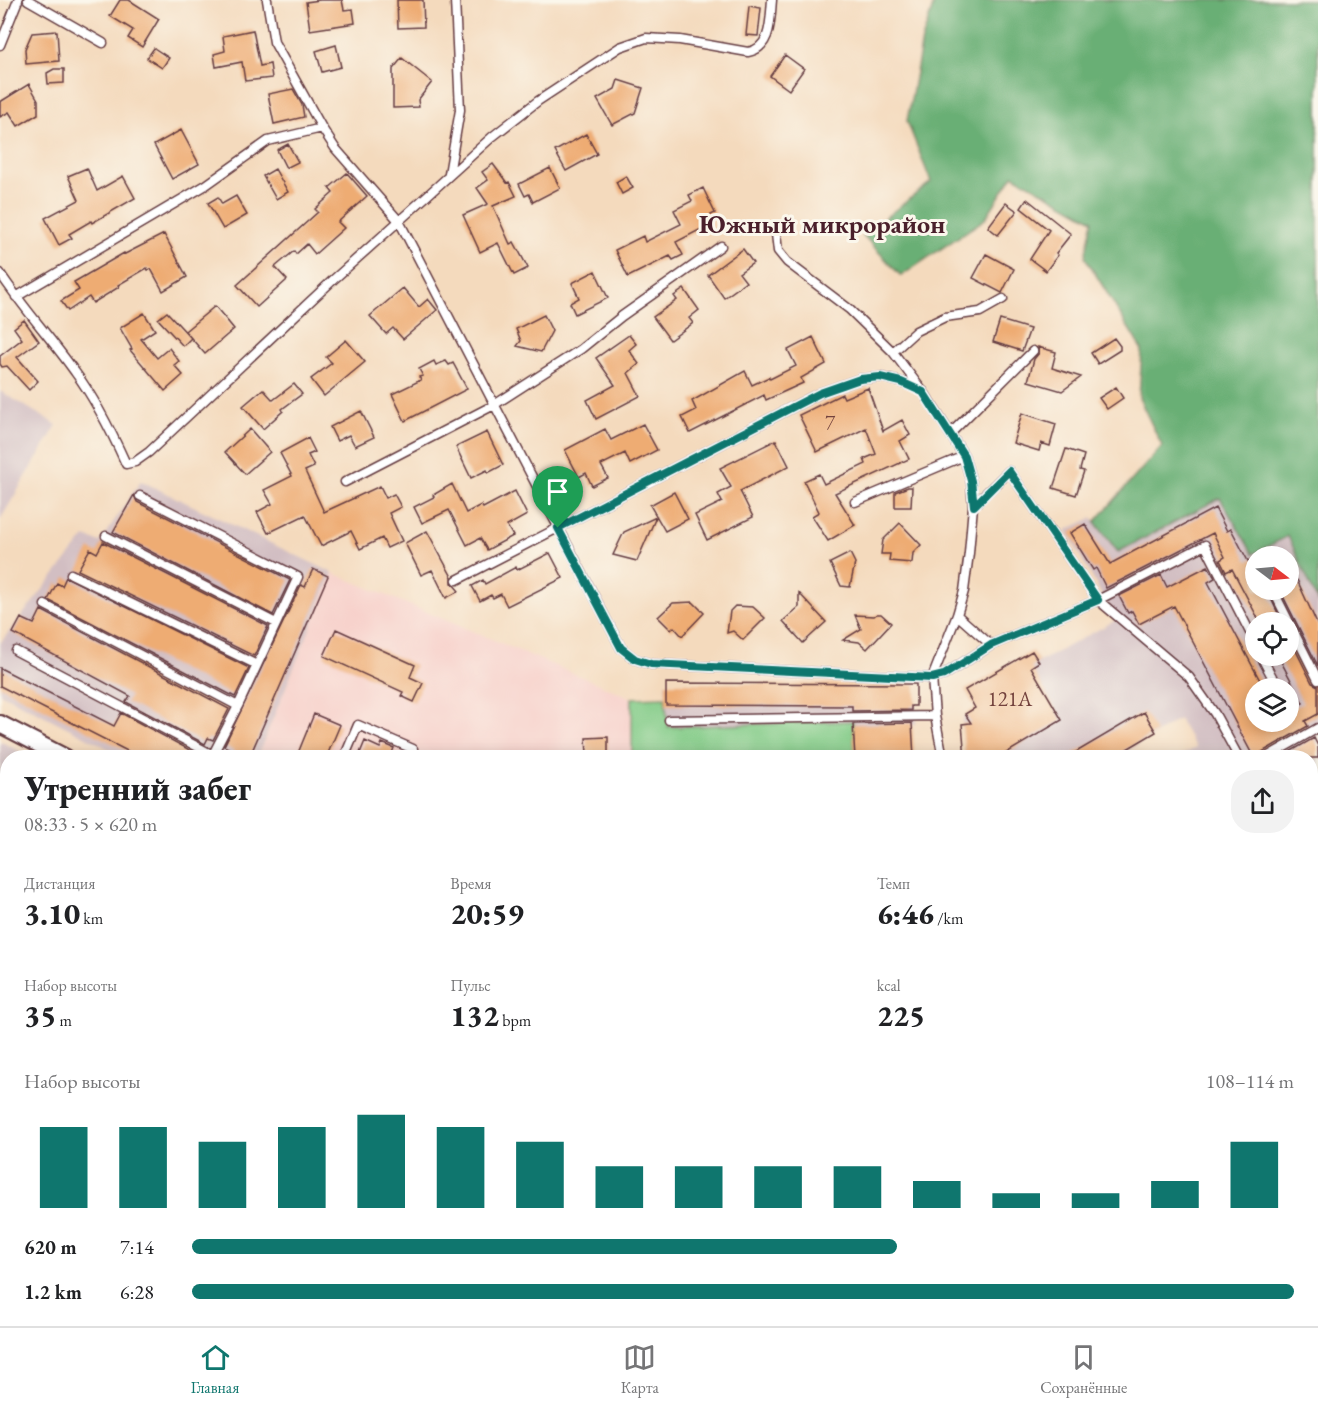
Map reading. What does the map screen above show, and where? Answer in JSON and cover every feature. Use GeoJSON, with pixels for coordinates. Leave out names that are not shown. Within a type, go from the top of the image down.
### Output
{"type":"FeatureCollection","features":[{"type":"Feature","properties":{"kind":"street"},"geometry":{"type":"LineString","coordinates":[[0,724],[50,750]]}},
{"type":"Feature","properties":{"kind":"lane"},"geometry":{"type":"LineString","coordinates":[[0,45],[18,0]]}},
{"type":"Feature","properties":{"kind":"lane"},"geometry":{"type":"LineString","coordinates":[[28,0],[103,43]]}},
{"type":"Feature","properties":{"kind":"lane"},"geometry":{"type":"LineString","coordinates":[[267,0],[274,42],[322,128],[335,148],[399,221],[621,648],[635,659],[651,664],[932,678],[944,675],[991,645],[1098,600],[1205,545],[1245,623]]}},
{"type":"Feature","properties":{"kind":"lane"},"geometry":{"type":"LineString","coordinates":[[449,175],[460,110],[454,0]]}},
{"type":"Feature","properties":{"kind":"lane"},"geometry":{"type":"LineString","coordinates":[[0,273],[76,373],[112,433],[126,464],[135,462],[149,452],[449,175],[538,101],[620,47],[646,38],[680,40],[748,52],[755,51],[763,44],[768,32],[772,0]]}},
{"type":"Feature","properties":{"kind":"lane"},"geometry":{"type":"LineString","coordinates":[[16,297],[206,185],[268,141],[322,128]]}},
{"type":"Feature","properties":{"kind":"lane"},"geometry":{"type":"LineString","coordinates":[[776,234],[778,251],[787,262],[849,309],[893,352],[951,433],[964,456],[971,481],[974,506],[964,591],[932,678],[935,716],[941,750]]}},
{"type":"Feature","properties":{"kind":"lane"},"geometry":{"type":"LineString","coordinates":[[345,482],[494,405],[581,349],[622,316],[721,246]]}},
{"type":"Feature","properties":{"kind":"lane"},"geometry":{"type":"LineString","coordinates":[[893,352],[916,331],[945,317],[980,312],[1003,300]]}},
{"type":"Feature","properties":{"kind":"lane"},"geometry":{"type":"LineString","coordinates":[[951,433],[1033,351]]}},
{"type":"Feature","properties":{"kind":"lane"},"geometry":{"type":"LineString","coordinates":[[457,580],[820,393],[860,379],[880,377],[901,382],[923,392]]}},
{"type":"Feature","properties":{"kind":"lane"},"geometry":{"type":"LineString","coordinates":[[855,502],[964,456]]}},
{"type":"Feature","properties":{"kind":"lane"},"geometry":{"type":"LineString","coordinates":[[974,506],[1009,471],[1098,600],[1189,676],[1215,714],[1235,750]]}},
{"type":"Feature","properties":{"kind":"lane"},"geometry":{"type":"LineString","coordinates":[[140,496],[298,577],[215,750]]}},
{"type":"Feature","properties":{"kind":"lane"},"geometry":{"type":"LineString","coordinates":[[106,536],[276,622]]}},
{"type":"Feature","properties":{"kind":"lane"},"geometry":{"type":"LineString","coordinates":[[71,574],[256,665]]}},
{"type":"Feature","properties":{"kind":"lane"},"geometry":{"type":"LineString","coordinates":[[1278,600],[1318,680]]}},
{"type":"Feature","properties":{"kind":"lane"},"geometry":{"type":"LineString","coordinates":[[45,604],[238,706]]}},
{"type":"Feature","properties":{"kind":"lane"},"geometry":{"type":"LineString","coordinates":[[957,615],[991,645]]}},
{"type":"Feature","properties":{"kind":"lane"},"geometry":{"type":"LineString","coordinates":[[16,651],[201,750]]}},
{"type":"Feature","properties":{"kind":"lane"},"geometry":{"type":"LineString","coordinates":[[669,720],[935,716]]}},
{"type":"Feature","properties":{"kind":"lane"},"geometry":{"type":"LineString","coordinates":[[347,750],[358,725],[414,750]]}},
{"type":"Feature","properties":{"kind":"lane"},"geometry":{"type":"LineString","coordinates":[[1279,750],[1318,728]]}},
{"type":"Feature","properties":{"kind":"shaded area"},"geometry":{"type":"Polygon","coordinates":[[[0,391],[57,425],[0,520],[0,391]]]}},
{"type":"Feature","properties":{"kind":"shaded area"},"geometry":{"type":"Polygon","coordinates":[[[141,481],[333,573],[260,750],[111,750],[0,693],[0,643],[85,537],[100,542],[141,481]]]}},
{"type":"Feature","properties":{"kind":"shaded area"},"geometry":{"type":"Polygon","coordinates":[[[1220,498],[1247,546],[1245,546],[1245,600],[1299,600],[1299,560],[1318,602],[1318,750],[1192,750],[1196,748],[1179,719],[1129,750],[964,750],[962,724],[965,714],[975,708],[965,690],[1032,651],[1039,662],[1116,620],[1066,530],[1092,518],[1118,552],[1220,498]]]}},
{"type":"Feature","properties":{"kind":"shaded area"},"geometry":{"type":"Polygon","coordinates":[[[1288,536],[1293,546],[1268,546],[1288,536]]]}},
{"type":"Feature","properties":{"kind":"shaded area"},"geometry":{"type":"Polygon","coordinates":[[[333,573],[632,698],[665,697],[666,705],[853,721],[855,750],[260,750],[333,573]]]}},
{"type":"Feature","properties":{"kind":"shaded area"},"geometry":{"type":"Polygon","coordinates":[[[665,683],[916,684],[916,724],[912,725],[914,750],[855,750],[853,721],[668,727],[665,683]]]}},
{"type":"Feature","properties":{"kind":"shaded area"},"geometry":{"type":"Polygon","coordinates":[[[0,741],[17,750],[0,750],[0,741]]]}},
{"type":"Feature","properties":{"kind":"green space"},"geometry":{"type":"Polygon","coordinates":[[[935,0],[1318,0],[1318,602],[1299,560],[1299,546],[1293,546],[1288,536],[1269,546],[1248,546],[1220,498],[1118,552],[1095,522],[1162,446],[1139,398],[1142,350],[1085,257],[1093,220],[1013,175],[985,219],[901,276],[863,235],[931,182],[907,121],[922,40],[935,0]]]}},
{"type":"Feature","properties":{"kind":"green space"},"geometry":{"type":"Polygon","coordinates":[[[665,697],[668,727],[853,721],[855,750],[632,750],[632,698],[665,697]]]}},
{"type":"Feature","properties":{"kind":"building"},"geometry":{"type":"Polygon","coordinates":[[[120,0],[129,0],[159,19],[142,47],[128,38],[133,30],[110,16],[120,0]]]}},
{"type":"Feature","properties":{"kind":"building"},"geometry":{"type":"Polygon","coordinates":[[[342,0],[344,10],[353,9],[355,23],[310,30],[306,2],[342,0]]]}},
{"type":"Feature","properties":{"kind":"building"},"geometry":{"type":"Polygon","coordinates":[[[397,0],[423,0],[424,27],[398,28],[397,0]]]}},
{"type":"Feature","properties":{"kind":"building"},"geometry":{"type":"Polygon","coordinates":[[[749,6],[761,8],[758,36],[746,35],[749,6]]]}},
{"type":"Feature","properties":{"kind":"building"},"geometry":{"type":"Polygon","coordinates":[[[253,30],[260,66],[270,64],[272,78],[245,81],[242,62],[216,67],[214,54],[225,51],[223,36],[253,30]]]}},
{"type":"Feature","properties":{"kind":"building"},"geometry":{"type":"Polygon","coordinates":[[[57,31],[59,61],[26,64],[25,49],[32,33],[57,31]]]}},
{"type":"Feature","properties":{"kind":"building"},"geometry":{"type":"Polygon","coordinates":[[[336,45],[341,67],[322,72],[316,51],[336,45]]]}},
{"type":"Feature","properties":{"kind":"building"},"geometry":{"type":"Polygon","coordinates":[[[154,48],[169,58],[162,68],[147,58],[154,48]]]}},
{"type":"Feature","properties":{"kind":"building"},"geometry":{"type":"Polygon","coordinates":[[[785,55],[804,69],[789,90],[770,76],[785,55]]]}},
{"type":"Feature","properties":{"kind":"building"},"geometry":{"type":"Polygon","coordinates":[[[402,58],[432,82],[418,100],[419,107],[393,108],[393,69],[402,58]]]}},
{"type":"Feature","properties":{"kind":"building"},"geometry":{"type":"Polygon","coordinates":[[[54,69],[64,69],[64,83],[48,84],[47,73],[54,69]]]}},
{"type":"Feature","properties":{"kind":"building"},"geometry":{"type":"Polygon","coordinates":[[[618,80],[643,88],[635,113],[612,125],[597,99],[615,89],[618,80]]]}},
{"type":"Feature","properties":{"kind":"building"},"geometry":{"type":"Polygon","coordinates":[[[29,84],[38,100],[38,114],[18,126],[9,112],[0,117],[0,102],[29,84]]]}},
{"type":"Feature","properties":{"kind":"building"},"geometry":{"type":"Polygon","coordinates":[[[293,89],[302,105],[304,117],[274,124],[268,94],[293,89]]]}},
{"type":"Feature","properties":{"kind":"building"},"geometry":{"type":"Polygon","coordinates":[[[181,130],[199,164],[172,179],[154,145],[181,130]]]}},
{"type":"Feature","properties":{"kind":"building"},"geometry":{"type":"Polygon","coordinates":[[[586,134],[597,154],[566,171],[555,151],[586,134]]]}},
{"type":"Feature","properties":{"kind":"building"},"geometry":{"type":"Polygon","coordinates":[[[288,144],[298,162],[286,168],[277,150],[288,144]]]}},
{"type":"Feature","properties":{"kind":"building"},"geometry":{"type":"Polygon","coordinates":[[[493,164],[507,183],[509,182],[516,196],[493,206],[510,244],[514,242],[528,268],[514,275],[498,243],[480,252],[463,215],[488,204],[477,188],[488,180],[482,172],[493,164]]]}},
{"type":"Feature","properties":{"kind":"building"},"geometry":{"type":"Polygon","coordinates":[[[87,168],[97,191],[123,176],[135,198],[69,234],[72,238],[59,245],[45,218],[79,200],[68,176],[87,168]]]}},
{"type":"Feature","properties":{"kind":"building"},"geometry":{"type":"Polygon","coordinates":[[[550,168],[560,188],[533,202],[529,194],[525,196],[519,184],[550,168]]]}},
{"type":"Feature","properties":{"kind":"building"},"geometry":{"type":"Polygon","coordinates":[[[275,169],[288,192],[276,199],[263,176],[275,169]]]}},
{"type":"Feature","properties":{"kind":"building"},"geometry":{"type":"Polygon","coordinates":[[[347,173],[367,196],[338,222],[344,228],[315,254],[307,244],[296,254],[294,251],[275,267],[287,280],[257,307],[237,285],[318,212],[315,209],[333,193],[329,188],[347,173]]]}},
{"type":"Feature","properties":{"kind":"building"},"geometry":{"type":"Polygon","coordinates":[[[626,176],[633,188],[622,194],[616,182],[626,176]]]}},
{"type":"Feature","properties":{"kind":"building"},"geometry":{"type":"Polygon","coordinates":[[[703,188],[715,213],[707,217],[711,224],[676,242],[683,255],[673,260],[670,256],[628,277],[615,250],[643,236],[645,242],[681,224],[674,210],[692,201],[689,195],[703,188]]]}},
{"type":"Feature","properties":{"kind":"building"},"geometry":{"type":"Polygon","coordinates":[[[236,196],[247,215],[223,229],[208,203],[218,197],[222,204],[236,196]]]}},
{"type":"Feature","properties":{"kind":"building"},"geometry":{"type":"Polygon","coordinates":[[[1027,199],[1071,234],[1046,271],[1030,259],[1049,230],[1021,208],[1027,199]]]}},
{"type":"Feature","properties":{"kind":"building"},"geometry":{"type":"Polygon","coordinates":[[[1006,203],[1017,211],[998,235],[988,227],[1006,203]]]}},
{"type":"Feature","properties":{"kind":"building"},"geometry":{"type":"Polygon","coordinates":[[[164,234],[187,277],[163,291],[151,269],[147,268],[93,303],[89,297],[68,311],[61,301],[79,290],[74,282],[124,253],[164,234]]]}},
{"type":"Feature","properties":{"kind":"building"},"geometry":{"type":"Polygon","coordinates":[[[743,249],[753,263],[739,273],[746,282],[724,298],[708,275],[743,249]]]}},
{"type":"Feature","properties":{"kind":"building"},"geometry":{"type":"Polygon","coordinates":[[[986,254],[1014,269],[1002,293],[973,278],[986,254]]]}},
{"type":"Feature","properties":{"kind":"building"},"geometry":{"type":"Polygon","coordinates":[[[595,271],[608,298],[575,314],[570,303],[579,298],[572,283],[595,271]]]}},
{"type":"Feature","properties":{"kind":"building"},"geometry":{"type":"Polygon","coordinates":[[[403,288],[419,307],[428,299],[437,310],[403,339],[393,328],[386,334],[370,316],[403,288]]]}},
{"type":"Feature","properties":{"kind":"building"},"geometry":{"type":"Polygon","coordinates":[[[684,289],[699,310],[689,318],[693,323],[670,340],[653,317],[677,300],[674,296],[684,289]]]}},
{"type":"Feature","properties":{"kind":"building"},"geometry":{"type":"Polygon","coordinates":[[[215,306],[234,329],[205,354],[185,331],[215,306]]]}},
{"type":"Feature","properties":{"kind":"building"},"geometry":{"type":"Polygon","coordinates":[[[167,312],[191,338],[183,346],[158,319],[167,312]]]}},
{"type":"Feature","properties":{"kind":"building"},"geometry":{"type":"Polygon","coordinates":[[[144,313],[155,330],[141,339],[157,358],[169,348],[179,361],[174,365],[183,375],[165,391],[130,350],[132,349],[120,328],[144,313]]]}},
{"type":"Feature","properties":{"kind":"building"},"geometry":{"type":"Polygon","coordinates":[[[544,315],[552,331],[541,352],[517,346],[521,341],[516,329],[544,315]]]}},
{"type":"Feature","properties":{"kind":"building"},"geometry":{"type":"Polygon","coordinates":[[[24,320],[39,341],[17,357],[38,381],[29,390],[7,366],[2,367],[0,364],[0,356],[22,339],[14,328],[24,320]]]}},
{"type":"Feature","properties":{"kind":"building"},"geometry":{"type":"Polygon","coordinates":[[[1000,320],[1030,329],[1022,351],[993,342],[1000,320]]]}},
{"type":"Feature","properties":{"kind":"building"},"geometry":{"type":"Polygon","coordinates":[[[629,335],[636,344],[629,350],[639,364],[628,373],[640,396],[596,419],[587,400],[615,385],[596,358],[629,335]]]}},
{"type":"Feature","properties":{"kind":"building"},"geometry":{"type":"Polygon","coordinates":[[[813,337],[826,364],[801,378],[803,383],[766,400],[764,395],[690,433],[682,417],[696,410],[692,401],[745,371],[752,385],[796,366],[788,350],[813,337]]]}},
{"type":"Feature","properties":{"kind":"building"},"geometry":{"type":"Polygon","coordinates":[[[1114,338],[1120,350],[1098,364],[1091,353],[1114,338]]]}},
{"type":"Feature","properties":{"kind":"building"},"geometry":{"type":"Polygon","coordinates":[[[346,340],[365,362],[324,396],[311,379],[332,363],[326,357],[346,340]]]}},
{"type":"Feature","properties":{"kind":"building"},"geometry":{"type":"Polygon","coordinates":[[[1038,347],[1056,352],[1052,368],[1081,377],[1062,391],[1028,381],[1034,359],[1039,353],[1038,347]]]}},
{"type":"Feature","properties":{"kind":"building"},"geometry":{"type":"Polygon","coordinates":[[[434,361],[436,365],[446,361],[449,365],[453,363],[467,389],[405,421],[392,394],[421,380],[419,377],[423,376],[419,369],[434,361]]]}},
{"type":"Feature","properties":{"kind":"building"},"geometry":{"type":"Polygon","coordinates":[[[294,384],[302,394],[282,409],[283,411],[263,429],[243,406],[263,389],[273,400],[294,384]]]}},
{"type":"Feature","properties":{"kind":"building"},"geometry":{"type":"Polygon","coordinates":[[[1116,387],[1123,398],[1107,409],[1099,398],[1116,387]]]}},
{"type":"Feature","properties":{"kind":"building"},"geometry":{"type":"Polygon","coordinates":[[[868,388],[883,431],[902,420],[910,435],[900,441],[909,459],[835,493],[855,525],[828,541],[812,516],[819,512],[804,481],[819,474],[824,484],[866,464],[864,459],[876,454],[866,428],[817,452],[799,415],[842,394],[844,398],[868,388]]]}},
{"type":"Feature","properties":{"kind":"building"},"geometry":{"type":"Polygon","coordinates":[[[361,411],[374,437],[355,446],[349,435],[337,441],[330,427],[361,411]]]}},
{"type":"Feature","properties":{"kind":"building"},"geometry":{"type":"Polygon","coordinates":[[[1022,413],[1056,424],[1050,446],[1041,443],[1039,451],[1013,443],[1022,413]]]}},
{"type":"Feature","properties":{"kind":"building"},"geometry":{"type":"Polygon","coordinates":[[[643,424],[657,450],[630,464],[625,453],[601,465],[608,478],[592,486],[586,473],[579,477],[565,450],[605,429],[611,440],[643,424]]]}},
{"type":"Feature","properties":{"kind":"building"},"geometry":{"type":"Polygon","coordinates":[[[250,429],[270,452],[245,474],[225,452],[250,429]]]}},
{"type":"Feature","properties":{"kind":"building"},"geometry":{"type":"Polygon","coordinates":[[[487,432],[503,465],[471,478],[456,447],[487,432]]]}},
{"type":"Feature","properties":{"kind":"building"},"geometry":{"type":"Polygon","coordinates":[[[308,438],[315,452],[308,455],[314,467],[305,471],[324,512],[380,486],[386,498],[394,494],[401,507],[389,513],[402,541],[387,548],[382,538],[360,549],[351,531],[321,546],[305,515],[268,533],[257,512],[272,504],[264,490],[292,476],[280,453],[308,438]]]}},
{"type":"Feature","properties":{"kind":"building"},"geometry":{"type":"Polygon","coordinates":[[[776,440],[789,466],[740,491],[753,517],[707,540],[695,515],[722,502],[718,494],[731,487],[720,468],[776,440]]]}},
{"type":"Feature","properties":{"kind":"building"},"geometry":{"type":"Polygon","coordinates":[[[1066,449],[1084,455],[1080,470],[1084,471],[1076,495],[1053,488],[1066,449]]]}},
{"type":"Feature","properties":{"kind":"building"},"geometry":{"type":"Polygon","coordinates":[[[452,484],[466,513],[481,505],[483,508],[515,491],[527,515],[507,526],[513,536],[487,550],[480,538],[467,545],[449,510],[422,523],[414,507],[434,497],[433,495],[452,484]]]}},
{"type":"Feature","properties":{"kind":"building"},"geometry":{"type":"Polygon","coordinates":[[[912,487],[911,507],[895,507],[895,492],[912,487]]]}},
{"type":"Feature","properties":{"kind":"building"},"geometry":{"type":"Polygon","coordinates":[[[674,492],[688,519],[665,531],[650,505],[674,492]]]}},
{"type":"Feature","properties":{"kind":"building"},"geometry":{"type":"Polygon","coordinates":[[[134,495],[137,502],[290,580],[273,615],[113,532],[134,495]]]}},
{"type":"Feature","properties":{"kind":"building"},"geometry":{"type":"Polygon","coordinates":[[[1215,508],[1227,531],[1231,529],[1245,555],[1245,594],[1232,569],[1226,572],[1220,560],[1225,557],[1213,533],[1106,588],[1096,568],[1093,570],[1070,533],[1085,524],[1110,564],[1215,508]]]}},
{"type":"Feature","properties":{"kind":"building"},"geometry":{"type":"Polygon","coordinates":[[[656,517],[637,561],[613,555],[624,532],[656,517]]]}},
{"type":"Feature","properties":{"kind":"building"},"geometry":{"type":"Polygon","coordinates":[[[900,523],[921,545],[913,553],[912,563],[889,561],[890,554],[881,554],[883,540],[900,523]]]}},
{"type":"Feature","properties":{"kind":"building"},"geometry":{"type":"Polygon","coordinates":[[[427,531],[452,577],[452,583],[459,591],[446,598],[432,570],[421,575],[405,543],[427,531]]]}},
{"type":"Feature","properties":{"kind":"building"},"geometry":{"type":"Polygon","coordinates":[[[103,542],[268,626],[254,656],[78,570],[90,549],[97,553],[103,542]]]}},
{"type":"Feature","properties":{"kind":"building"},"geometry":{"type":"Polygon","coordinates":[[[550,553],[563,578],[507,606],[501,594],[493,598],[491,595],[480,601],[472,586],[483,580],[485,584],[516,567],[517,570],[550,553]]]}},
{"type":"Feature","properties":{"kind":"building"},"geometry":{"type":"Polygon","coordinates":[[[850,553],[855,563],[850,587],[841,586],[830,563],[850,553]]]}},
{"type":"Feature","properties":{"kind":"building"},"geometry":{"type":"Polygon","coordinates":[[[1208,566],[1215,578],[1208,582],[1245,652],[1245,666],[1252,666],[1259,678],[1245,678],[1245,732],[1297,732],[1266,750],[1250,750],[1174,606],[1139,624],[1132,611],[1128,613],[1119,596],[1161,575],[1167,587],[1208,566]]]}},
{"type":"Feature","properties":{"kind":"building"},"geometry":{"type":"Polygon","coordinates":[[[313,569],[328,576],[252,750],[232,750],[224,746],[301,585],[305,587],[313,569]]]}},
{"type":"Feature","properties":{"kind":"building"},"geometry":{"type":"Polygon","coordinates":[[[66,577],[249,668],[235,697],[48,600],[57,583],[62,586],[66,577]]]}},
{"type":"Feature","properties":{"kind":"building"},"geometry":{"type":"Polygon","coordinates":[[[1299,584],[1318,626],[1318,666],[1299,628],[1299,612],[1291,612],[1285,600],[1299,600],[1299,584]]]}},
{"type":"Feature","properties":{"kind":"building"},"geometry":{"type":"Polygon","coordinates":[[[799,593],[826,622],[803,643],[783,621],[799,607],[799,593]]]}},
{"type":"Feature","properties":{"kind":"building"},"geometry":{"type":"Polygon","coordinates":[[[1248,600],[1272,600],[1277,612],[1255,612],[1248,600]]]}},
{"type":"Feature","properties":{"kind":"building"},"geometry":{"type":"Polygon","coordinates":[[[693,602],[704,613],[682,636],[674,627],[671,630],[658,617],[673,603],[693,602]]]}},
{"type":"Feature","properties":{"kind":"building"},"geometry":{"type":"Polygon","coordinates":[[[735,606],[753,607],[765,618],[743,640],[733,631],[727,633],[730,611],[735,606]]]}},
{"type":"Feature","properties":{"kind":"building"},"geometry":{"type":"Polygon","coordinates":[[[41,610],[229,709],[213,740],[208,738],[205,744],[126,702],[130,696],[13,633],[21,618],[34,624],[41,610]]]}},
{"type":"Feature","properties":{"kind":"building"},"geometry":{"type":"Polygon","coordinates":[[[881,614],[891,623],[867,649],[859,642],[843,640],[861,629],[855,615],[874,616],[881,614]]]}},
{"type":"Feature","properties":{"kind":"building"},"geometry":{"type":"Polygon","coordinates":[[[336,629],[415,665],[410,677],[423,683],[414,702],[401,696],[403,692],[324,656],[336,629]]]}},
{"type":"Feature","properties":{"kind":"building"},"geometry":{"type":"Polygon","coordinates":[[[1032,651],[1039,662],[1031,667],[1062,720],[1011,750],[964,750],[962,724],[971,723],[965,714],[975,708],[965,690],[1032,651]]]}},
{"type":"Feature","properties":{"kind":"building"},"geometry":{"type":"Polygon","coordinates":[[[1299,657],[1312,683],[1318,686],[1318,714],[1305,721],[1308,726],[1299,731],[1299,705],[1303,703],[1299,695],[1299,678],[1290,678],[1283,666],[1299,666],[1299,657]]]}},
{"type":"Feature","properties":{"kind":"building"},"geometry":{"type":"Polygon","coordinates":[[[0,668],[114,726],[121,713],[190,750],[125,750],[0,686],[0,668]]]}},
{"type":"Feature","properties":{"kind":"building"},"geometry":{"type":"Polygon","coordinates":[[[666,683],[916,684],[916,706],[911,706],[911,710],[852,711],[852,706],[666,705],[666,683]]]}},
{"type":"Feature","properties":{"kind":"building"},"geometry":{"type":"Polygon","coordinates":[[[1144,712],[1156,732],[1126,750],[1080,750],[1144,712]]]}},
{"type":"Feature","properties":{"kind":"building"},"geometry":{"type":"Polygon","coordinates":[[[314,714],[340,725],[329,750],[299,750],[314,714]]]}},
{"type":"Feature","properties":{"kind":"building"},"geometry":{"type":"Polygon","coordinates":[[[912,723],[914,750],[855,750],[853,724],[912,723]]]}},
{"type":"Feature","properties":{"kind":"building"},"geometry":{"type":"Polygon","coordinates":[[[608,737],[608,750],[587,750],[586,738],[608,737]]]}},
{"type":"Feature","properties":{"kind":"building"},"geometry":{"type":"Polygon","coordinates":[[[1314,738],[1318,746],[1318,750],[1293,750],[1314,738]]]}},
{"type":"Feature","properties":{"kind":"building"},"geometry":{"type":"Polygon","coordinates":[[[365,741],[380,748],[382,743],[394,748],[393,750],[361,750],[365,741]]]}},
{"type":"Feature","properties":{"kind":"district","name":"Южный микрорайон"},"geometry":{"type":"Point","coordinates":[822,224]}},
{"type":"Feature","properties":{"kind":"route"},"geometry":{"type":"LineString","coordinates":[[880,377],[901,382],[923,392],[964,456],[971,481],[974,506],[1009,471],[1098,600],[991,645],[955,669],[932,678],[651,664],[635,659],[621,648],[558,528],[820,393],[860,379],[880,377]]}}]}
